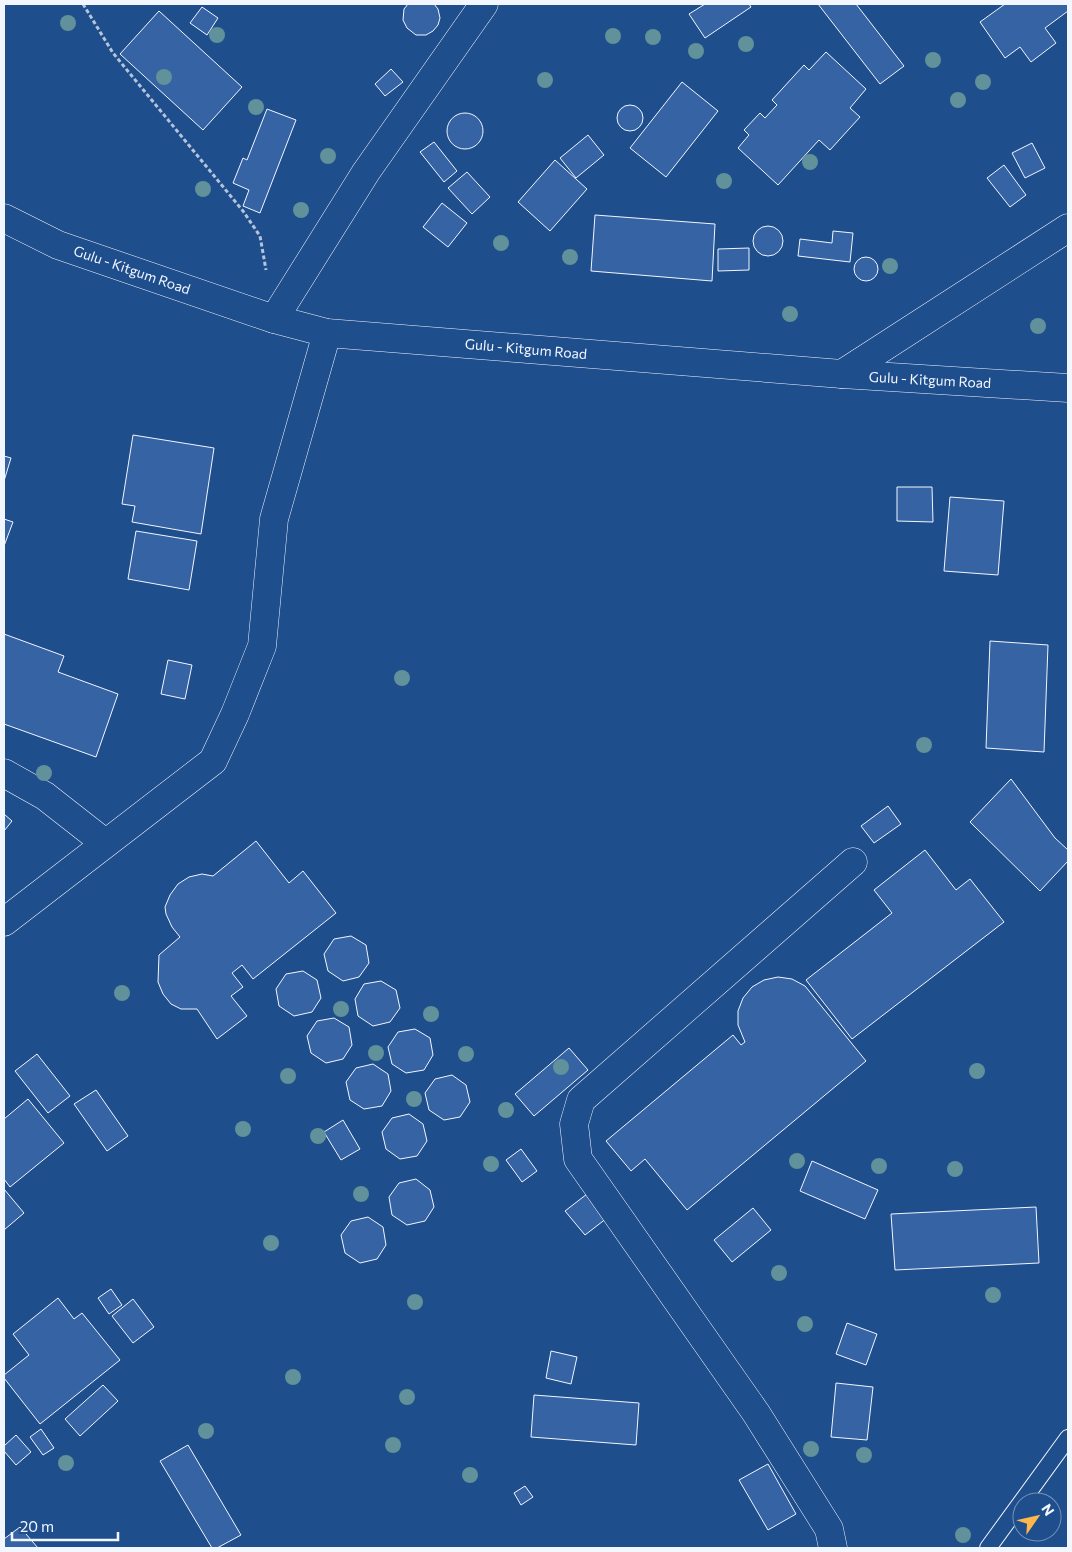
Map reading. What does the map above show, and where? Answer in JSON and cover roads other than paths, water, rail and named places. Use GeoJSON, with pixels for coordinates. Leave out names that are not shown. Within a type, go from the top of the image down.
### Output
{"type":"FeatureCollection","features":[{"type":"Feature","properties":{"kind":"street"},"geometry":{"type":"LineString","coordinates":[[274,318],[366,172],[484,4]]}},
{"type":"Feature","properties":{"kind":"street","name":"Gulu - Kitgum Road"},"geometry":{"type":"LineString","coordinates":[[4,218],[58,245],[274,318],[327,333],[842,374],[1068,388]]}},
{"type":"Feature","properties":{"kind":"street"},"geometry":{"type":"LineString","coordinates":[[842,374],[1068,228]]}},
{"type":"Feature","properties":{"kind":"street"},"geometry":{"type":"LineString","coordinates":[[4,922],[213,761],[235,714],[262,646],[274,519],[327,333]]}},
{"type":"Feature","properties":{"kind":"street"},"geometry":{"type":"LineString","coordinates":[[4,772],[45,796],[105,843]]}},
{"type":"Feature","properties":{"kind":"street"},"geometry":{"type":"LineString","coordinates":[[833,1548],[829,1530],[756,1412],[578,1159],[574,1124],[581,1100],[853,862]]}},
{"type":"Feature","properties":{"kind":"lane"},"geometry":{"type":"LineString","coordinates":[[988,1548],[1068,1438]]}}]}
